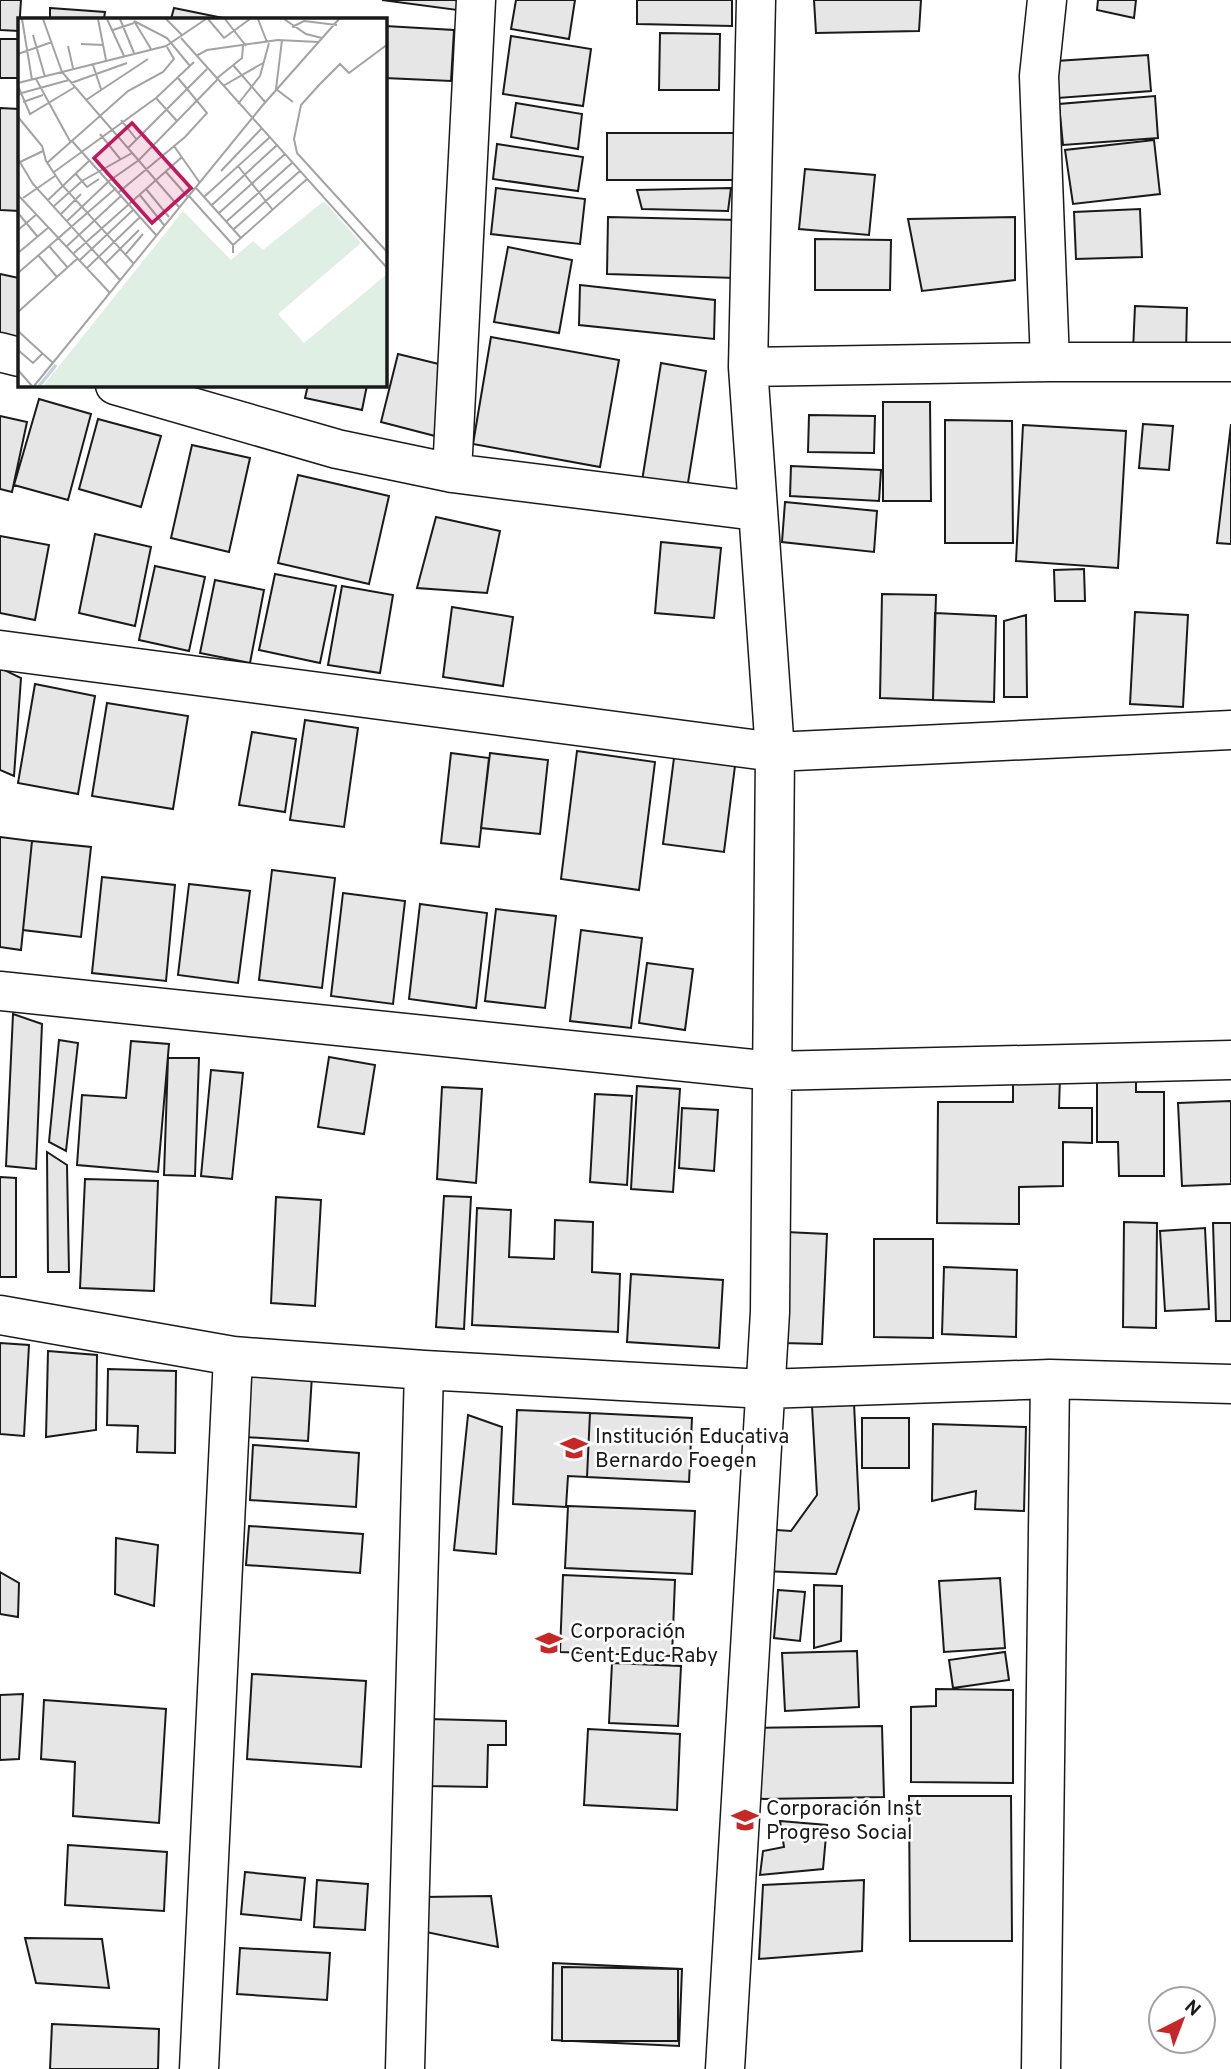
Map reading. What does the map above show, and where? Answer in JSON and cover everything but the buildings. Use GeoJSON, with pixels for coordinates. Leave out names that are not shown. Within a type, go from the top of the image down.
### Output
{"type":"FeatureCollection","features":[{"type":"Feature","properties":{"kind":"street"},"geometry":{"type":"LineString","coordinates":[[452,473],[476,0]]}},
{"type":"Feature","properties":{"kind":"street"},"geometry":{"type":"LineString","coordinates":[[725,2069],[770,1312],[775,752],[748,367],[756,0]]}},
{"type":"Feature","properties":{"kind":"street"},"geometry":{"type":"LineString","coordinates":[[1046,0],[1040,76],[1050,362]]}},
{"type":"Feature","properties":{"kind":"street"},"geometry":{"type":"LineString","coordinates":[[0,352],[18,358]]}},
{"type":"Feature","properties":{"kind":"street"},"geometry":{"type":"LineString","coordinates":[[748,367],[1231,362]]}},
{"type":"Feature","properties":{"kind":"street"},"geometry":{"type":"LineString","coordinates":[[122,387],[337,449],[452,473],[756,511]]}},
{"type":"Feature","properties":{"kind":"street"},"geometry":{"type":"LineString","coordinates":[[0,650],[775,752],[1231,730]]}},
{"type":"Feature","properties":{"kind":"street"},"geometry":{"type":"LineString","coordinates":[[0,991],[772,1071],[1231,1060]]}},
{"type":"Feature","properties":{"kind":"street"},"geometry":{"type":"LineString","coordinates":[[0,1315],[233,1356],[424,1370],[765,1389],[1050,1379],[1231,1384]]}},
{"type":"Feature","properties":{"kind":"street"},"geometry":{"type":"LineString","coordinates":[[199,2069],[233,1356]]}},
{"type":"Feature","properties":{"kind":"street"},"geometry":{"type":"LineString","coordinates":[[405,2069],[424,1370]]}},
{"type":"Feature","properties":{"kind":"street"},"geometry":{"type":"LineString","coordinates":[[1041,2069],[1050,1379]]}},
{"type":"Feature","properties":{"kind":"place","name":"Institución Educativa Bernardo Foegen"},"geometry":{"type":"Point","coordinates":[574,1448]}},
{"type":"Feature","properties":{"kind":"place","name":"Corporación Cent Educ Raby"},"geometry":{"type":"Point","coordinates":[549,1643]}},
{"type":"Feature","properties":{"kind":"place","name":"Corporación Inst Progreso Social"},"geometry":{"type":"Point","coordinates":[745,1820]}}]}
